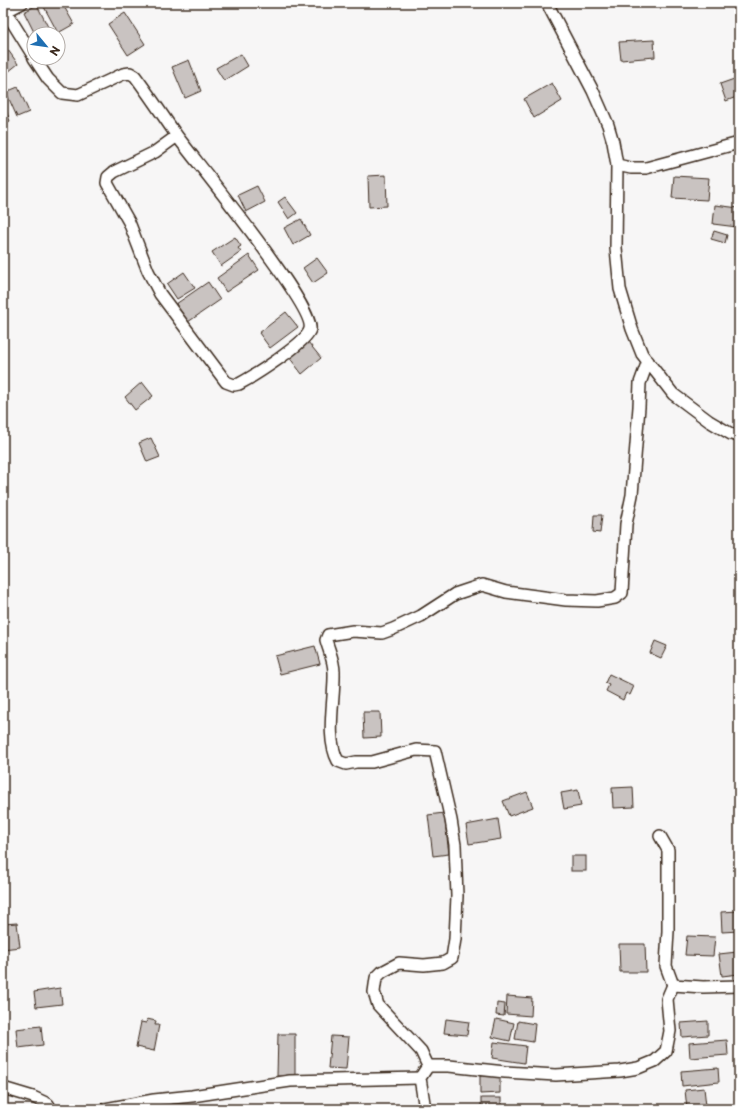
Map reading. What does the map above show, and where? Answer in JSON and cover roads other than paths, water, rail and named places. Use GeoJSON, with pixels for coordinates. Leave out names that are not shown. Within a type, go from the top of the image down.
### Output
{"type":"FeatureCollection","features":[{"type":"Feature","properties":{"kind":"street"},"geometry":{"type":"LineString","coordinates":[[22,3],[4,13],[26,46]]}},
{"type":"Feature","properties":{"kind":"street"},"geometry":{"type":"LineString","coordinates":[[547,3],[593,91],[608,125],[618,165],[616,248],[620,289],[632,329],[642,354],[673,394],[709,421],[739,436]]}},
{"type":"Feature","properties":{"kind":"street"},"geometry":{"type":"LineString","coordinates":[[39,66],[48,80],[62,93],[78,95],[123,74],[130,73],[135,76],[177,136],[270,257],[300,302],[308,317],[310,328],[308,335],[276,361],[239,384],[234,385],[226,382],[160,294],[148,271],[129,222],[107,183],[108,177],[114,172],[155,152],[177,136]]}},
{"type":"Feature","properties":{"kind":"street"},"geometry":{"type":"LineString","coordinates":[[618,165],[646,168],[739,143]]}},
{"type":"Feature","properties":{"kind":"street"},"geometry":{"type":"LineString","coordinates":[[428,1066],[421,1051],[378,1005],[374,992],[376,978],[382,972],[399,963],[424,965],[443,963],[452,958],[455,938],[457,896],[455,845],[438,760],[435,751],[416,750],[372,762],[356,762],[346,764],[338,761],[332,736],[333,658],[326,640],[328,635],[353,631],[382,633],[421,616],[454,594],[482,585],[506,592],[566,600],[597,601],[615,598],[622,593],[626,524],[632,495],[640,383],[648,361]]}},
{"type":"Feature","properties":{"kind":"street"},"geometry":{"type":"LineString","coordinates":[[428,1066],[449,1066],[505,1072],[556,1075],[620,1071],[638,1068],[655,1061],[666,1051],[670,1031],[667,998],[673,985],[666,966],[668,931],[668,850],[660,836]]}},
{"type":"Feature","properties":{"kind":"street"},"geometry":{"type":"LineString","coordinates":[[673,985],[703,987],[739,986]]}},
{"type":"Feature","properties":{"kind":"street"},"geometry":{"type":"LineString","coordinates":[[425,1109],[420,1078],[428,1066]]}},
{"type":"Feature","properties":{"kind":"street"},"geometry":{"type":"LineString","coordinates":[[105,1109],[154,1100],[220,1093],[290,1081],[420,1078]]}},
{"type":"Feature","properties":{"kind":"street"},"geometry":{"type":"LineString","coordinates":[[3,1088],[33,1097],[48,1104],[51,1109]]}}]}
